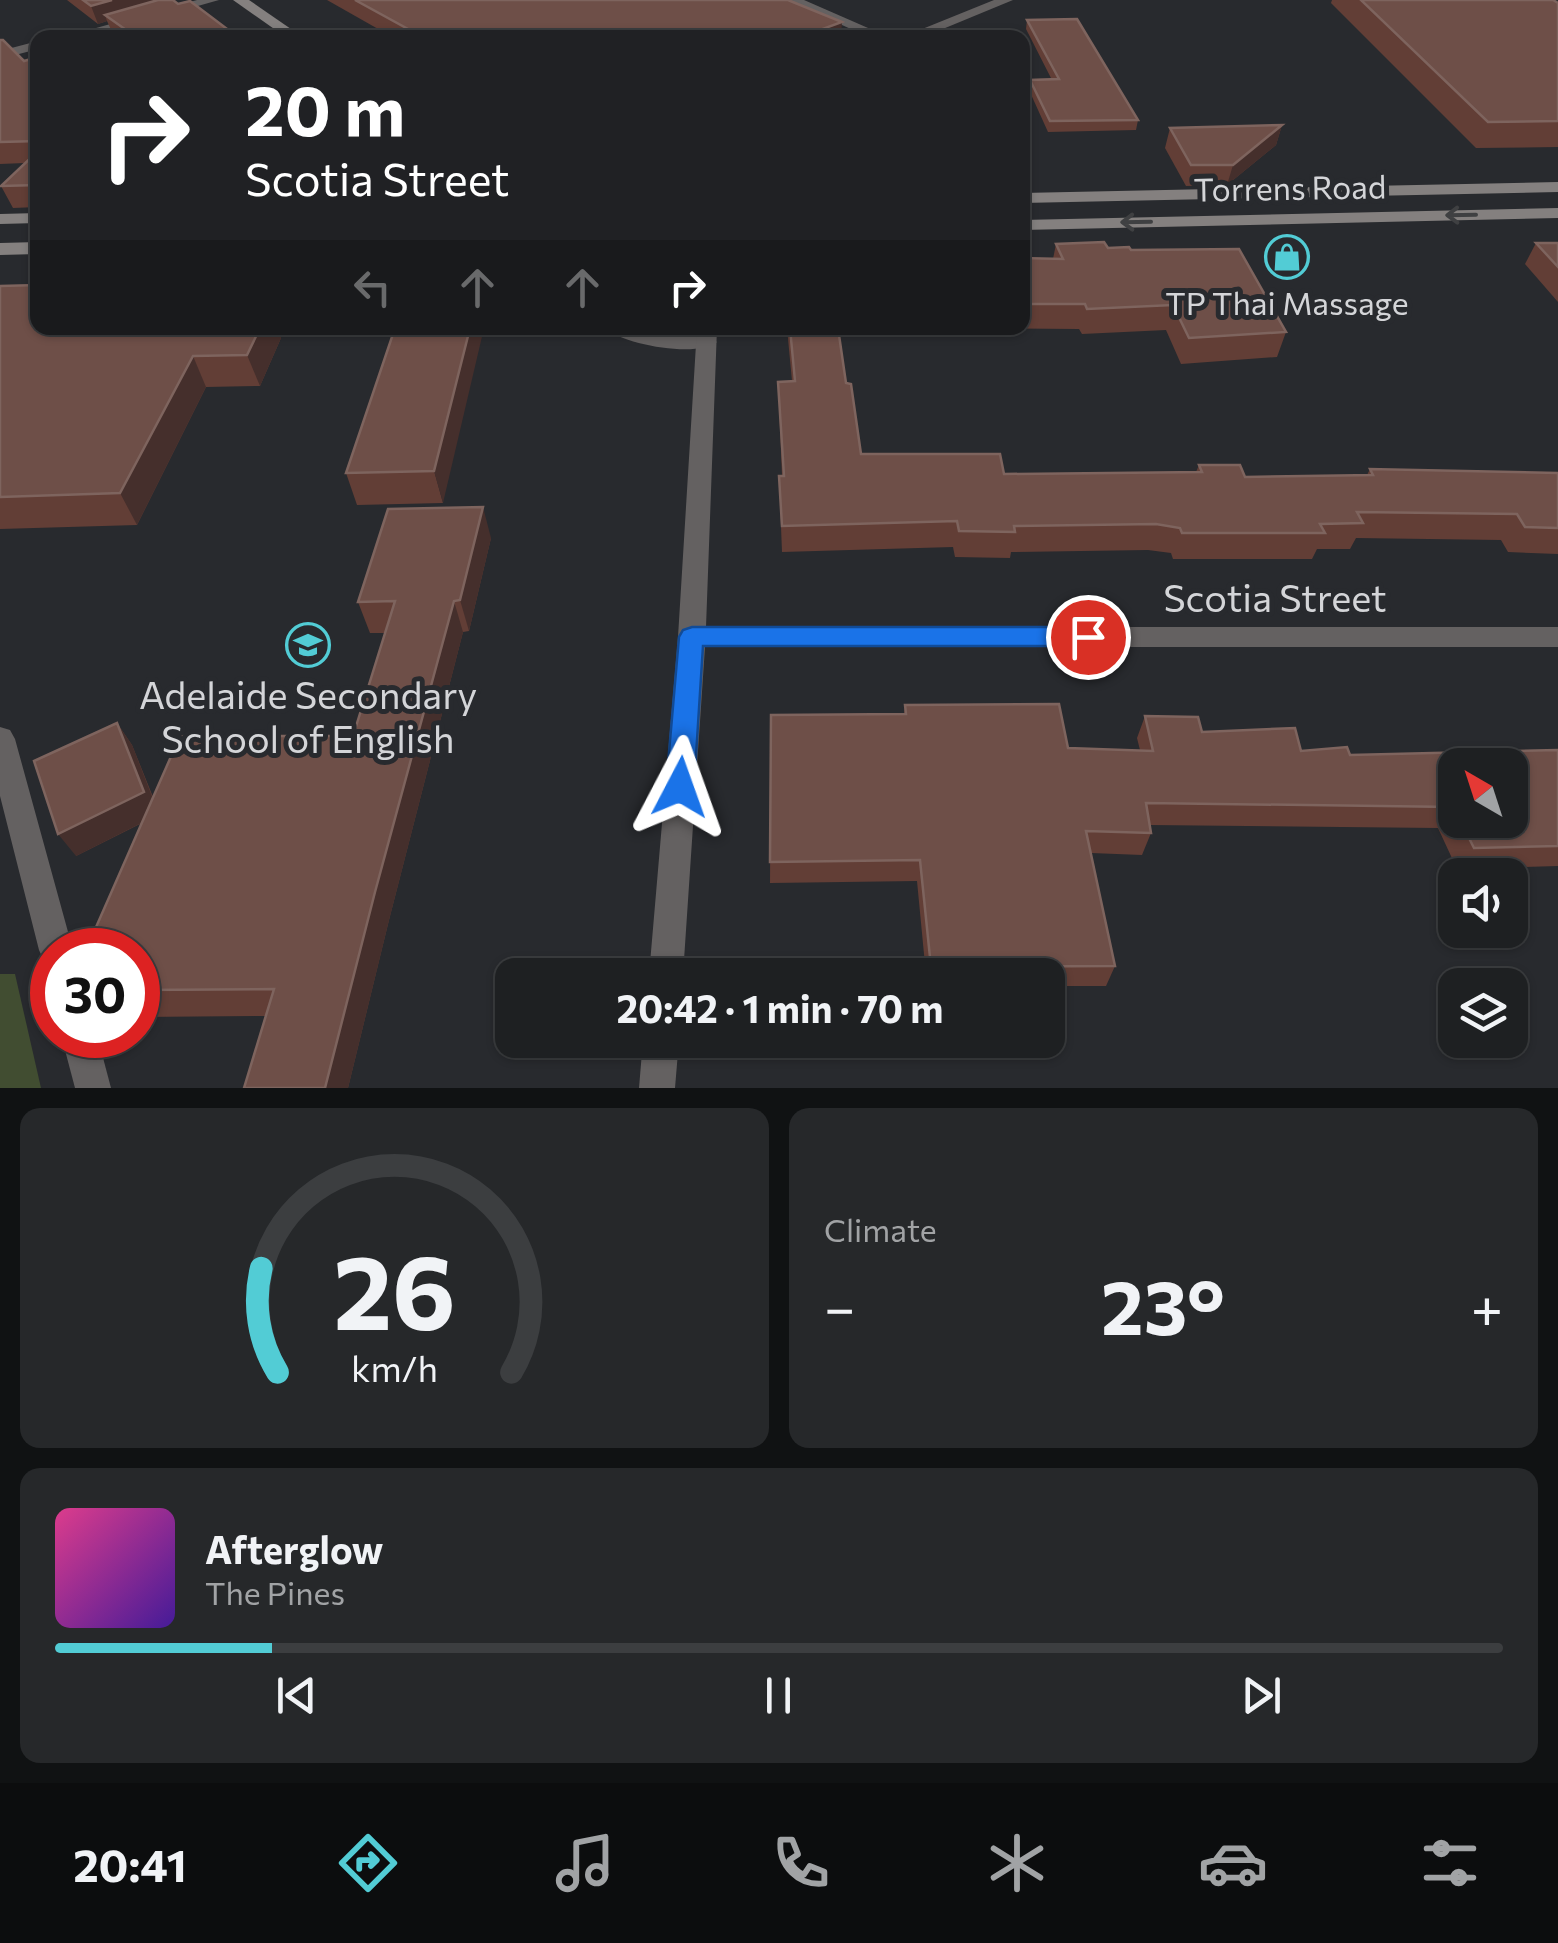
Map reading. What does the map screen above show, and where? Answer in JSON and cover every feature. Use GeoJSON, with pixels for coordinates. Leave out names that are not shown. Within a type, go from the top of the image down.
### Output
{"type":"FeatureCollection","features":[{"type":"Feature","properties":{"kind":"main road"},"geometry":{"type":"LineString","coordinates":[[240,0],[285,30]]}},
{"type":"Feature","properties":{"kind":"main road","name":"Torrens Road"},"geometry":{"type":"LineString","coordinates":[[1030,198],[1558,187]]}},
{"type":"Feature","properties":{"kind":"main road","name":"Torrens Road"},"geometry":{"type":"LineString","coordinates":[[1030,224],[1558,213]]}},
{"type":"Feature","properties":{"kind":"main road"},"geometry":{"type":"LineString","coordinates":[[0,219],[30,218]]}},
{"type":"Feature","properties":{"kind":"main road"},"geometry":{"type":"LineString","coordinates":[[0,249],[30,248]]}},
{"type":"Feature","properties":{"kind":"street"},"geometry":{"type":"LineString","coordinates":[[98,30],[212,0]]}},
{"type":"Feature","properties":{"kind":"street"},"geometry":{"type":"LineString","coordinates":[[794,0],[865,30]]}},
{"type":"Feature","properties":{"kind":"street"},"geometry":{"type":"LineString","coordinates":[[928,30],[1006,0]]}},
{"type":"Feature","properties":{"kind":"street"},"geometry":{"type":"LineString","coordinates":[[0,55],[30,47]]}},
{"type":"Feature","properties":{"kind":"street"},"geometry":{"type":"LineString","coordinates":[[633,335],[646,340],[697,335]]}},
{"type":"Feature","properties":{"kind":"street"},"geometry":{"type":"LineString","coordinates":[[667,958],[692,637],[707,335]]}},
{"type":"Feature","properties":{"kind":"street","name":"Scotia Street"},"geometry":{"type":"LineString","coordinates":[[692,637],[1558,637]]}},
{"type":"Feature","properties":{"kind":"street"},"geometry":{"type":"LineString","coordinates":[[0,740],[50,928]]}},
{"type":"Feature","properties":{"kind":"street"},"geometry":{"type":"LineString","coordinates":[[86,1058],[94,1088]]}},
{"type":"Feature","properties":{"kind":"street"},"geometry":{"type":"LineString","coordinates":[[657,1088],[660,1058]]}},
{"type":"Feature","properties":{"kind":"green space"},"geometry":{"type":"Polygon","coordinates":[[[0,974],[15,974],[30,1040],[30,1058],[34,1058],[41,1088],[0,1088],[0,974]]]}},
{"type":"Feature","properties":{"kind":"building"},"geometry":{"type":"Polygon","coordinates":[[[83,0],[112,0],[91,6],[83,0]]]}},
{"type":"Feature","properties":{"kind":"building"},"geometry":{"type":"Polygon","coordinates":[[[158,0],[178,4],[190,1],[228,30],[126,30],[105,15],[158,0]]]}},
{"type":"Feature","properties":{"kind":"building"},"geometry":{"type":"Polygon","coordinates":[[[355,0],[788,0],[842,22],[820,30],[410,30],[355,0]]]}},
{"type":"Feature","properties":{"kind":"building"},"geometry":{"type":"Polygon","coordinates":[[[1361,0],[1558,3],[1558,121],[1488,122],[1361,0]]]}},
{"type":"Feature","properties":{"kind":"building"},"geometry":{"type":"Polygon","coordinates":[[[1077,19],[1138,120],[1050,121],[1030,80],[1059,79],[1027,20],[1077,19]]]}},
{"type":"Feature","properties":{"kind":"building"},"geometry":{"type":"Polygon","coordinates":[[[3,40],[24,61],[30,59],[30,141],[0,142],[3,40]]]}},
{"type":"Feature","properties":{"kind":"building"},"geometry":{"type":"Polygon","coordinates":[[[1282,125],[1233,165],[1191,165],[1170,128],[1282,125]]]}},
{"type":"Feature","properties":{"kind":"building"},"geometry":{"type":"Polygon","coordinates":[[[30,159],[30,185],[1,186],[30,159]]]}},
{"type":"Feature","properties":{"kind":"building"},"geometry":{"type":"Polygon","coordinates":[[[1104,242],[1108,248],[1131,250],[1239,249],[1286,332],[1189,338],[1173,305],[1087,309],[1085,304],[1030,304],[1030,258],[1063,259],[1056,244],[1104,242]]]}},
{"type":"Feature","properties":{"kind":"building"},"geometry":{"type":"Polygon","coordinates":[[[1536,243],[1558,243],[1558,267],[1536,243]]]}},
{"type":"Feature","properties":{"kind":"building"},"geometry":{"type":"Polygon","coordinates":[[[30,285],[30,335],[257,335],[247,355],[193,356],[120,493],[0,497],[0,286],[30,285]]]}},
{"type":"Feature","properties":{"kind":"building"},"geometry":{"type":"Polygon","coordinates":[[[393,335],[468,335],[434,471],[346,473],[393,335]]]}},
{"type":"Feature","properties":{"kind":"building"},"geometry":{"type":"Polygon","coordinates":[[[791,335],[839,335],[861,454],[1000,454],[1004,474],[1202,472],[1199,465],[1240,465],[1245,477],[1373,475],[1370,469],[1558,473],[1558,528],[1525,527],[1517,514],[1357,512],[1363,523],[1320,524],[1325,533],[1182,533],[1180,528],[1156,524],[1014,526],[1015,532],[959,531],[957,521],[782,526],[779,476],[784,476],[778,382],[795,381],[791,335]]]}},
{"type":"Feature","properties":{"kind":"building"},"geometry":{"type":"Polygon","coordinates":[[[483,507],[460,600],[454,601],[325,1088],[244,1088],[274,989],[160,990],[160,928],[96,928],[180,736],[353,736],[395,601],[358,602],[388,509],[483,507]]]}},
{"type":"Feature","properties":{"kind":"building"},"geometry":{"type":"Polygon","coordinates":[[[1059,704],[1068,748],[1153,751],[1145,716],[1198,717],[1202,732],[1295,728],[1301,751],[1347,747],[1350,755],[1438,753],[1438,807],[1146,803],[1151,833],[1086,831],[1115,966],[1065,966],[1065,958],[930,958],[920,860],[770,862],[771,715],[906,714],[905,705],[1059,704]]]}},
{"type":"Feature","properties":{"kind":"building"},"geometry":{"type":"Polygon","coordinates":[[[117,723],[144,792],[58,834],[34,761],[117,723]]]}},
{"type":"Feature","properties":{"kind":"building"},"geometry":{"type":"Polygon","coordinates":[[[1558,750],[1558,846],[1474,848],[1469,838],[1528,838],[1528,751],[1558,750]]]}},
{"type":"Feature","properties":{"kind":"place","name":"TP Thai Massage"},"geometry":{"type":"Point","coordinates":[1287,257]}},
{"type":"Feature","properties":{"kind":"place","name":"Adelaide Secondary School of English"},"geometry":{"type":"Point","coordinates":[308,645]}},
{"type":"Feature","properties":{"kind":"route"},"geometry":{"type":"LineString","coordinates":[[680,787],[692,637],[1088,637]]}}]}
